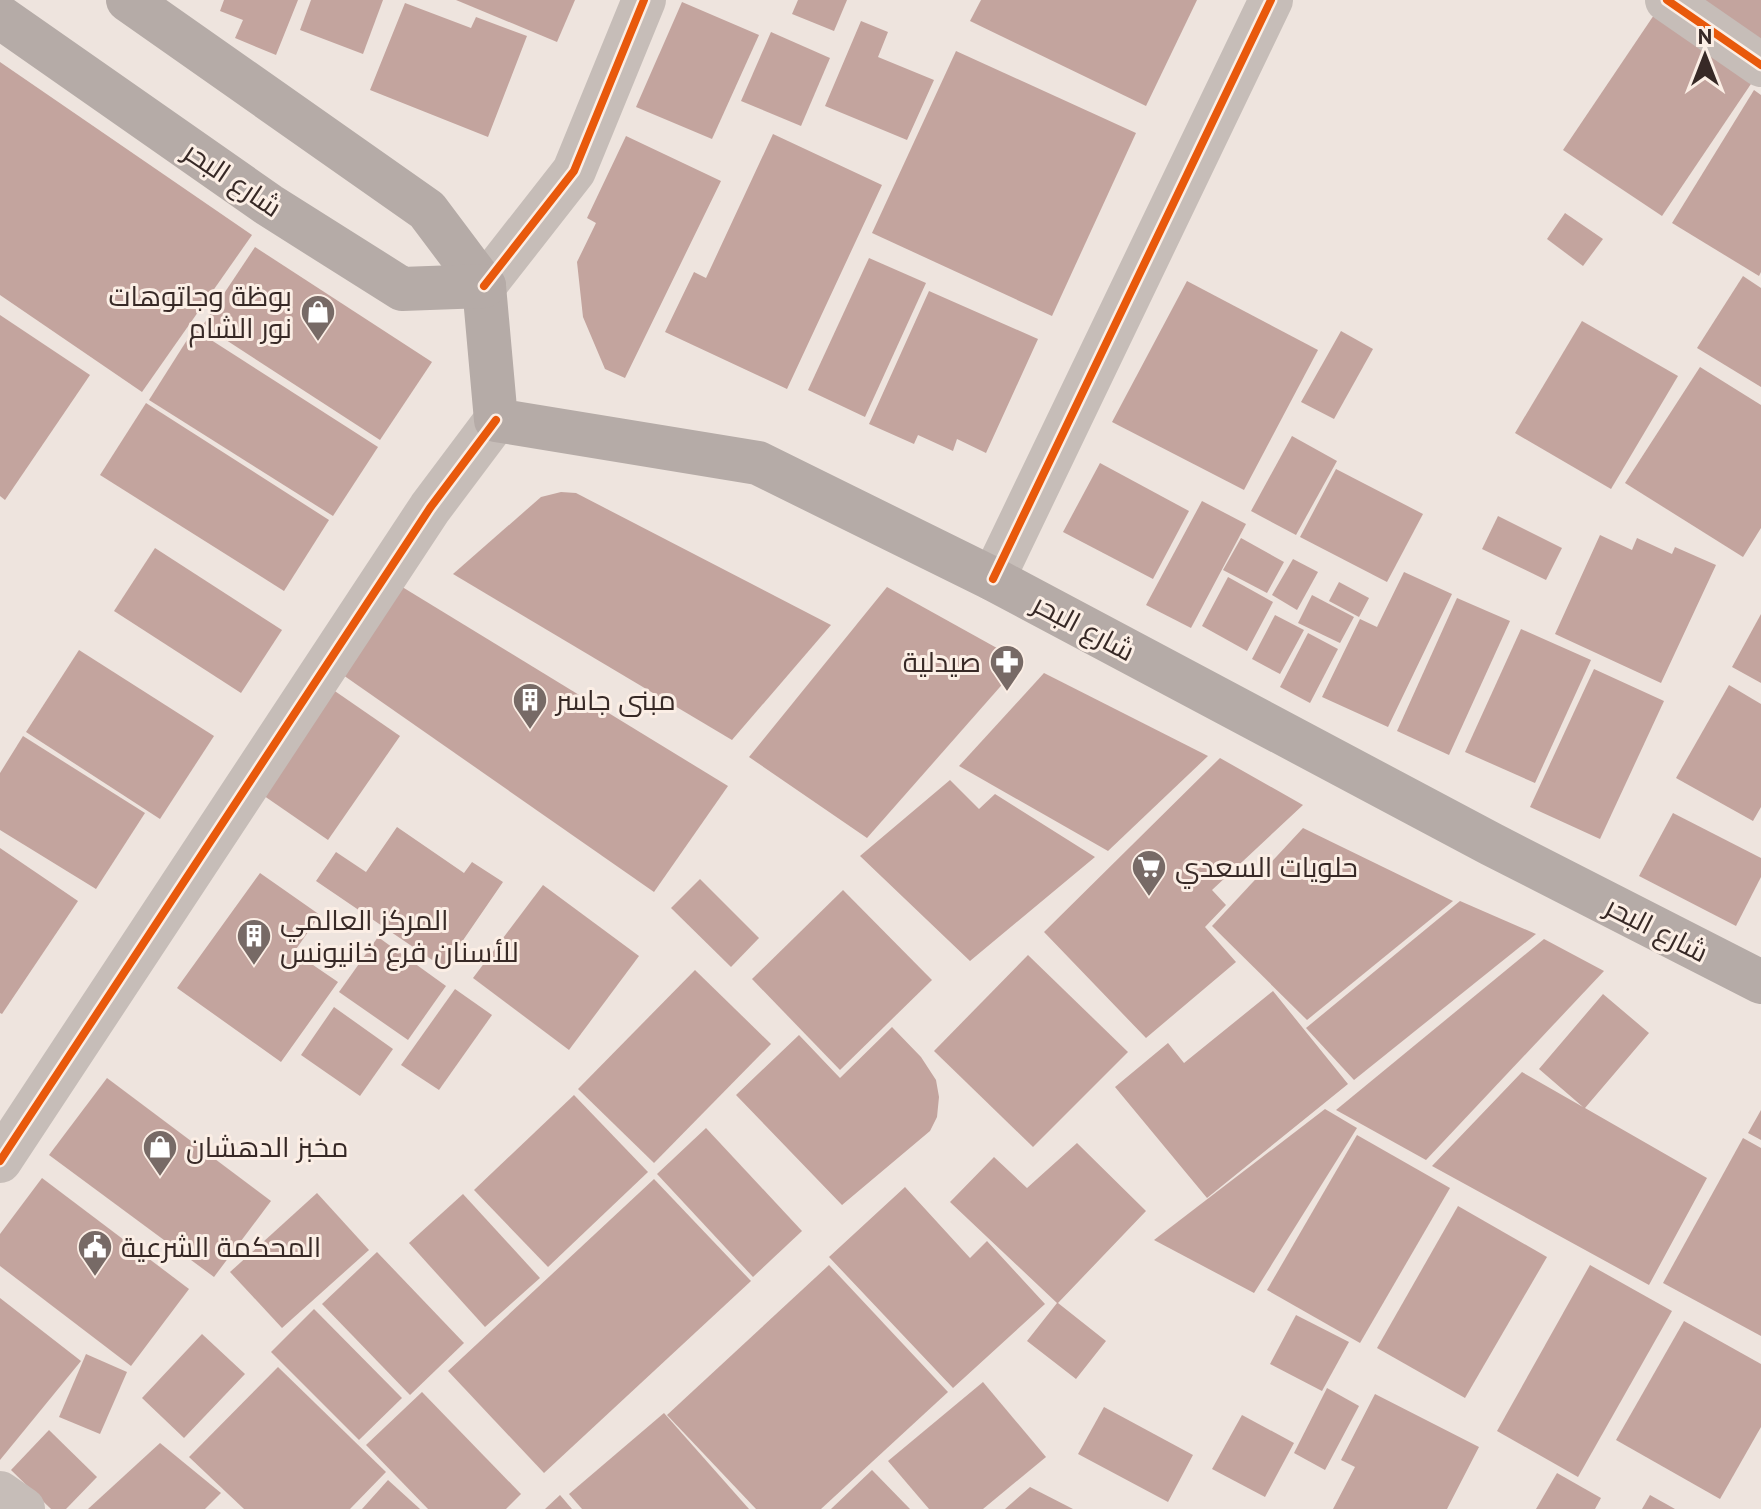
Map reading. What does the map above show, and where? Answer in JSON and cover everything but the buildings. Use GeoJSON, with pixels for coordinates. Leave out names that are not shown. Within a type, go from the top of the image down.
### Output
{"type":"FeatureCollection","features":[{"type":"Feature","properties":{"kind":"main road"},"geometry":{"type":"LineString","coordinates":[[128,0],[427,210],[484,286],[496,420]]}},
{"type":"Feature","properties":{"kind":"main road","name":"شارع البحر"},"geometry":{"type":"LineString","coordinates":[[0,17],[269,205],[402,289],[484,286]]}},
{"type":"Feature","properties":{"kind":"main road","name":"شارع البحر"},"geometry":{"type":"LineString","coordinates":[[496,420],[758,463],[993,579],[1491,844],[1761,982]]}},
{"type":"Feature","properties":{"kind":"street"},"geometry":{"type":"LineString","coordinates":[[484,286],[574,171],[644,0]]}},
{"type":"Feature","properties":{"kind":"street"},"geometry":{"type":"LineString","coordinates":[[993,579],[1271,0]]}},
{"type":"Feature","properties":{"kind":"street"},"geometry":{"type":"LineString","coordinates":[[1667,0],[1761,65]]}},
{"type":"Feature","properties":{"kind":"street"},"geometry":{"type":"LineString","coordinates":[[0,1161],[430,508],[496,420]]}},
{"type":"Feature","properties":{"kind":"street"},"geometry":{"type":"LineString","coordinates":[[0,1493],[23,1509]]}},
{"type":"Feature","properties":{"kind":"cycle path"},"geometry":{"type":"LineString","coordinates":[[484,286],[574,171],[644,0]]}},
{"type":"Feature","properties":{"kind":"cycle path"},"geometry":{"type":"LineString","coordinates":[[993,579],[1271,0]]}},
{"type":"Feature","properties":{"kind":"cycle path"},"geometry":{"type":"LineString","coordinates":[[1667,0],[1761,65]]}},
{"type":"Feature","properties":{"kind":"cycle path"},"geometry":{"type":"LineString","coordinates":[[0,1161],[430,508],[496,420]]}},
{"type":"Feature","properties":{"kind":"place","name":"بوظة وجاتوهات نور الشام"},"geometry":{"type":"Point","coordinates":[318,343]}},
{"type":"Feature","properties":{"kind":"place","name":"صيدلية"},"geometry":{"type":"Point","coordinates":[1007,693]}},
{"type":"Feature","properties":{"kind":"place","name":"مبنى جاسر"},"geometry":{"type":"Point","coordinates":[530,731]}},
{"type":"Feature","properties":{"kind":"place","name":"حلويات السعدي"},"geometry":{"type":"Point","coordinates":[1149,898]}},
{"type":"Feature","properties":{"kind":"place","name":"المركز العالمي للأسنان فرع خانيونس"},"geometry":{"type":"Point","coordinates":[254,967]}},
{"type":"Feature","properties":{"kind":"place","name":"مخبز الدهشان"},"geometry":{"type":"Point","coordinates":[160,1178]}},
{"type":"Feature","properties":{"kind":"place","name":"المحكمة الشرعية"},"geometry":{"type":"Point","coordinates":[95,1278]}}]}
